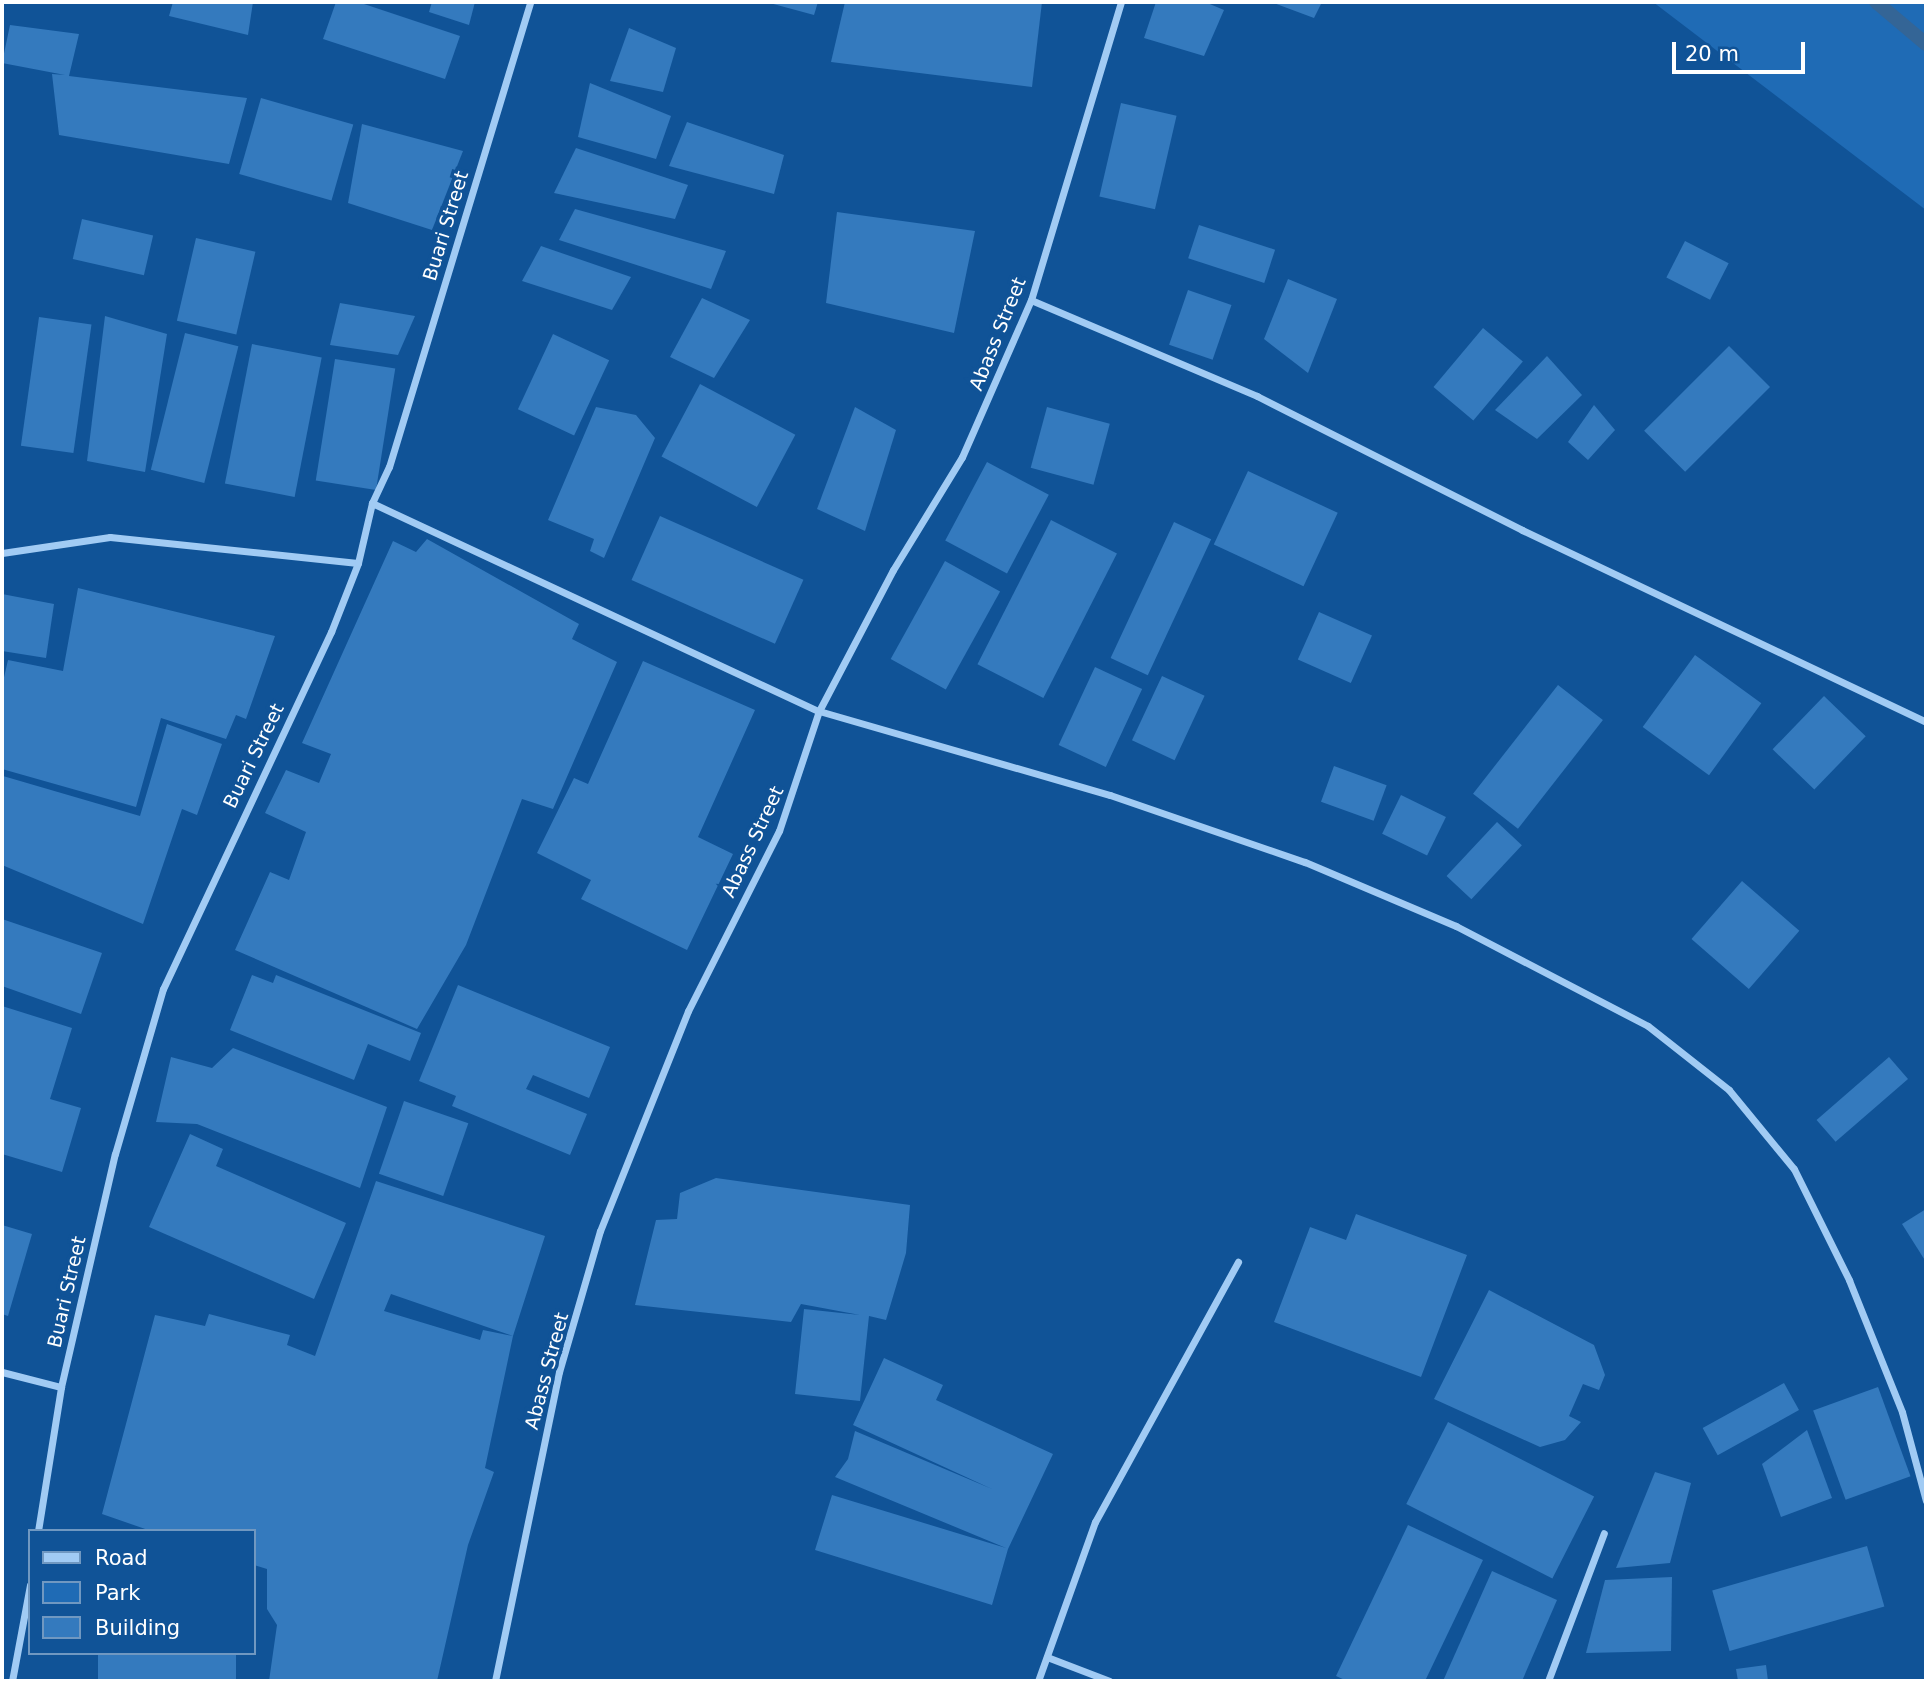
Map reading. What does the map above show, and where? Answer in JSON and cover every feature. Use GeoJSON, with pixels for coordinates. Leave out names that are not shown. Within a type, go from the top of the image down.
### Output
{"type":"FeatureCollection","features":[{"type":"Feature","properties":{"kind":"street","name":"Buari Street"},"geometry":{"type":"LineString","coordinates":[[38,1529],[61,1387],[115,1154],[163,989],[331,632],[358,563],[372,503],[389,467],[530,2]]}},
{"type":"Feature","properties":{"kind":"street","name":"Abass Street"},"geometry":{"type":"LineString","coordinates":[[495,1681],[559,1372],[600,1231],[688,1011],[779,831],[819,711],[893,570],[962,457],[1031,300],[1121,2]]}},
{"type":"Feature","properties":{"kind":"street"},"geometry":{"type":"LineString","coordinates":[[1031,300],[1257,397],[1522,530],[1926,722]]}},
{"type":"Feature","properties":{"kind":"street"},"geometry":{"type":"LineString","coordinates":[[372,503],[819,711],[1110,795],[1306,862],[1469,932],[1648,1026],[1729,1090],[1794,1169],[1849,1280],[1892,1388],[1926,1501]]}},
{"type":"Feature","properties":{"kind":"street"},"geometry":{"type":"LineString","coordinates":[[2,553],[110,537],[358,563]]}},
{"type":"Feature","properties":{"kind":"street"},"geometry":{"type":"LineString","coordinates":[[1038,1681],[1095,1522],[1238,1262]]}},
{"type":"Feature","properties":{"kind":"street"},"geometry":{"type":"LineString","coordinates":[[2,1372],[61,1387]]}},
{"type":"Feature","properties":{"kind":"street"},"geometry":{"type":"LineString","coordinates":[[1548,1681],[1604,1533]]}},
{"type":"Feature","properties":{"kind":"street"},"geometry":{"type":"LineString","coordinates":[[12,1681],[28,1596]]}},
{"type":"Feature","properties":{"kind":"street"},"geometry":{"type":"LineString","coordinates":[[1047,1657],[1110,1681]]}},
{"type":"Feature","properties":{"kind":"green space"},"geometry":{"type":"Polygon","coordinates":[[[1653,2],[1926,2],[1926,210],[1922,207],[1653,2]]]}},
{"type":"Feature","properties":{"kind":"building"},"geometry":{"type":"Polygon","coordinates":[[[173,2],[253,2],[248,35],[169,16],[173,2]]]}},
{"type":"Feature","properties":{"kind":"building"},"geometry":{"type":"Polygon","coordinates":[[[336,2],[358,2],[460,36],[445,79],[323,39],[336,2]]]}},
{"type":"Feature","properties":{"kind":"building"},"geometry":{"type":"Polygon","coordinates":[[[432,2],[475,2],[469,25],[429,12],[432,2]]]}},
{"type":"Feature","properties":{"kind":"building"},"geometry":{"type":"Polygon","coordinates":[[[766,2],[818,2],[814,15],[766,2]]]}},
{"type":"Feature","properties":{"kind":"building"},"geometry":{"type":"Polygon","coordinates":[[[845,2],[1042,2],[1032,87],[831,62],[845,2]]]}},
{"type":"Feature","properties":{"kind":"building"},"geometry":{"type":"Polygon","coordinates":[[[1156,2],[1205,2],[1224,10],[1204,56],[1144,38],[1156,2]]]}},
{"type":"Feature","properties":{"kind":"building"},"geometry":{"type":"Polygon","coordinates":[[[1271,2],[1322,2],[1314,18],[1271,2]]]}},
{"type":"Feature","properties":{"kind":"building"},"geometry":{"type":"Polygon","coordinates":[[[10,25],[79,34],[69,76],[247,98],[229,164],[59,135],[52,74],[65,75],[2,63],[10,25]]]}},
{"type":"Feature","properties":{"kind":"building"},"geometry":{"type":"Polygon","coordinates":[[[629,28],[676,48],[663,92],[610,81],[629,28]]]}},
{"type":"Feature","properties":{"kind":"building"},"geometry":{"type":"Polygon","coordinates":[[[590,83],[671,116],[656,159],[578,137],[590,83]]]}},
{"type":"Feature","properties":{"kind":"building"},"geometry":{"type":"Polygon","coordinates":[[[261,98],[353,124],[332,200],[239,174],[261,98]]]}},
{"type":"Feature","properties":{"kind":"building"},"geometry":{"type":"Polygon","coordinates":[[[1121,103],[1177,116],[1155,209],[1099,197],[1121,103]]]}},
{"type":"Feature","properties":{"kind":"building"},"geometry":{"type":"Polygon","coordinates":[[[687,122],[784,155],[774,194],[669,166],[687,122]]]}},
{"type":"Feature","properties":{"kind":"building"},"geometry":{"type":"Polygon","coordinates":[[[362,124],[463,151],[432,230],[348,203],[362,124]]]}},
{"type":"Feature","properties":{"kind":"building"},"geometry":{"type":"Polygon","coordinates":[[[576,148],[688,185],[675,219],[554,193],[576,148]]]}},
{"type":"Feature","properties":{"kind":"building"},"geometry":{"type":"Polygon","coordinates":[[[575,209],[726,251],[711,289],[559,240],[575,209]]]}},
{"type":"Feature","properties":{"kind":"building"},"geometry":{"type":"Polygon","coordinates":[[[837,212],[975,231],[954,333],[826,303],[837,212]]]}},
{"type":"Feature","properties":{"kind":"building"},"geometry":{"type":"Polygon","coordinates":[[[82,219],[153,235],[144,275],[73,259],[82,219]]]}},
{"type":"Feature","properties":{"kind":"building"},"geometry":{"type":"Polygon","coordinates":[[[1199,225],[1275,250],[1264,283],[1188,258],[1199,225]]]}},
{"type":"Feature","properties":{"kind":"building"},"geometry":{"type":"Polygon","coordinates":[[[196,238],[255,252],[236,335],[177,321],[196,238]]]}},
{"type":"Feature","properties":{"kind":"building"},"geometry":{"type":"Polygon","coordinates":[[[1685,241],[1729,263],[1710,300],[1666,278],[1685,241]]]}},
{"type":"Feature","properties":{"kind":"building"},"geometry":{"type":"Polygon","coordinates":[[[541,246],[631,277],[612,310],[522,281],[541,246]]]}},
{"type":"Feature","properties":{"kind":"building"},"geometry":{"type":"Polygon","coordinates":[[[1288,279],[1337,299],[1308,373],[1264,339],[1288,279]]]}},
{"type":"Feature","properties":{"kind":"building"},"geometry":{"type":"Polygon","coordinates":[[[1188,290],[1231,305],[1213,360],[1169,345],[1188,290]]]}},
{"type":"Feature","properties":{"kind":"building"},"geometry":{"type":"Polygon","coordinates":[[[702,298],[750,320],[714,378],[670,357],[702,298]]]}},
{"type":"Feature","properties":{"kind":"building"},"geometry":{"type":"Polygon","coordinates":[[[340,303],[415,316],[398,355],[330,345],[340,303]]]}},
{"type":"Feature","properties":{"kind":"building"},"geometry":{"type":"Polygon","coordinates":[[[105,316],[167,334],[145,472],[87,461],[105,316]]]}},
{"type":"Feature","properties":{"kind":"building"},"geometry":{"type":"Polygon","coordinates":[[[39,317],[91,324],[73,453],[21,446],[39,317]]]}},
{"type":"Feature","properties":{"kind":"building"},"geometry":{"type":"Polygon","coordinates":[[[1483,328],[1523,361],[1473,420],[1434,387],[1483,328]]]}},
{"type":"Feature","properties":{"kind":"building"},"geometry":{"type":"Polygon","coordinates":[[[185,333],[238,346],[204,483],[151,470],[185,333]]]}},
{"type":"Feature","properties":{"kind":"building"},"geometry":{"type":"Polygon","coordinates":[[[553,334],[609,360],[574,435],[518,409],[553,334]]]}},
{"type":"Feature","properties":{"kind":"building"},"geometry":{"type":"Polygon","coordinates":[[[252,344],[322,358],[295,497],[225,483],[252,344]]]}},
{"type":"Feature","properties":{"kind":"building"},"geometry":{"type":"Polygon","coordinates":[[[1729,346],[1770,387],[1685,472],[1644,431],[1729,346]]]}},
{"type":"Feature","properties":{"kind":"building"},"geometry":{"type":"Polygon","coordinates":[[[1547,356],[1582,395],[1537,439],[1495,410],[1547,356]]]}},
{"type":"Feature","properties":{"kind":"building"},"geometry":{"type":"Polygon","coordinates":[[[335,359],[395,369],[376,490],[316,480],[335,359]]]}},
{"type":"Feature","properties":{"kind":"building"},"geometry":{"type":"Polygon","coordinates":[[[700,384],[795,435],[757,507],[662,456],[700,384]]]}},
{"type":"Feature","properties":{"kind":"building"},"geometry":{"type":"Polygon","coordinates":[[[1594,405],[1615,430],[1588,460],[1568,442],[1594,405]]]}},
{"type":"Feature","properties":{"kind":"building"},"geometry":{"type":"Polygon","coordinates":[[[596,407],[636,415],[655,438],[604,558],[590,551],[594,539],[548,520],[596,407]]]}},
{"type":"Feature","properties":{"kind":"building"},"geometry":{"type":"Polygon","coordinates":[[[855,407],[896,430],[865,531],[817,509],[855,407]]]}},
{"type":"Feature","properties":{"kind":"building"},"geometry":{"type":"Polygon","coordinates":[[[1047,407],[1110,424],[1093,485],[1031,468],[1047,407]]]}},
{"type":"Feature","properties":{"kind":"building"},"geometry":{"type":"Polygon","coordinates":[[[987,462],[1049,495],[1007,573],[945,541],[987,462]]]}},
{"type":"Feature","properties":{"kind":"building"},"geometry":{"type":"Polygon","coordinates":[[[1248,471],[1338,513],[1303,586],[1214,544],[1248,471]]]}},
{"type":"Feature","properties":{"kind":"building"},"geometry":{"type":"Polygon","coordinates":[[[660,516],[803,580],[775,644],[632,580],[660,516]]]}},
{"type":"Feature","properties":{"kind":"building"},"geometry":{"type":"Polygon","coordinates":[[[1051,520],[1117,554],[1043,698],[977,664],[1051,520]]]}},
{"type":"Feature","properties":{"kind":"building"},"geometry":{"type":"Polygon","coordinates":[[[1174,522],[1211,539],[1148,675],[1111,658],[1174,522]]]}},
{"type":"Feature","properties":{"kind":"building"},"geometry":{"type":"Polygon","coordinates":[[[427,539],[579,624],[572,639],[617,662],[553,809],[522,799],[466,945],[417,1029],[235,950],[270,872],[289,880],[306,832],[265,813],[286,770],[319,783],[331,754],[302,743],[393,541],[416,552],[427,539]]]}},
{"type":"Feature","properties":{"kind":"building"},"geometry":{"type":"Polygon","coordinates":[[[945,561],[1000,592],[946,690],[891,659],[945,561]]]}},
{"type":"Feature","properties":{"kind":"building"},"geometry":{"type":"Polygon","coordinates":[[[78,588],[275,636],[246,719],[236,715],[226,739],[161,718],[136,807],[2,769],[2,686],[8,660],[63,671],[78,588]]]}},
{"type":"Feature","properties":{"kind":"building"},"geometry":{"type":"Polygon","coordinates":[[[2,594],[54,604],[46,658],[2,651],[2,594]]]}},
{"type":"Feature","properties":{"kind":"building"},"geometry":{"type":"Polygon","coordinates":[[[1319,612],[1372,636],[1351,683],[1298,660],[1319,612]]]}},
{"type":"Feature","properties":{"kind":"building"},"geometry":{"type":"Polygon","coordinates":[[[1695,655],[1761,703],[1709,775],[1643,727],[1695,655]]]}},
{"type":"Feature","properties":{"kind":"building"},"geometry":{"type":"Polygon","coordinates":[[[643,661],[755,710],[698,837],[733,854],[687,950],[581,899],[591,880],[537,853],[574,778],[588,784],[643,661]]]}},
{"type":"Feature","properties":{"kind":"building"},"geometry":{"type":"Polygon","coordinates":[[[1095,667],[1142,689],[1106,767],[1059,745],[1095,667]]]}},
{"type":"Feature","properties":{"kind":"building"},"geometry":{"type":"Polygon","coordinates":[[[1162,676],[1205,696],[1175,760],[1132,740],[1162,676]]]}},
{"type":"Feature","properties":{"kind":"building"},"geometry":{"type":"Polygon","coordinates":[[[1558,685],[1603,720],[1518,829],[1473,794],[1558,685]]]}},
{"type":"Feature","properties":{"kind":"building"},"geometry":{"type":"Polygon","coordinates":[[[1824,696],[1866,736],[1814,790],[1773,749],[1824,696]]]}},
{"type":"Feature","properties":{"kind":"building"},"geometry":{"type":"Polygon","coordinates":[[[167,724],[222,744],[197,815],[182,809],[143,924],[2,865],[3,776],[140,816],[167,724]]]}},
{"type":"Feature","properties":{"kind":"building"},"geometry":{"type":"Polygon","coordinates":[[[1334,766],[1387,785],[1374,821],[1321,802],[1334,766]]]}},
{"type":"Feature","properties":{"kind":"building"},"geometry":{"type":"Polygon","coordinates":[[[1401,795],[1446,817],[1427,856],[1382,834],[1401,795]]]}},
{"type":"Feature","properties":{"kind":"building"},"geometry":{"type":"Polygon","coordinates":[[[1497,822],[1522,845],[1471,899],[1447,876],[1497,822]]]}},
{"type":"Feature","properties":{"kind":"building"},"geometry":{"type":"Polygon","coordinates":[[[1742,881],[1799,931],[1749,989],[1691,939],[1742,881]]]}},
{"type":"Feature","properties":{"kind":"building"},"geometry":{"type":"Polygon","coordinates":[[[2,919],[102,953],[81,1014],[2,986],[2,919]]]}},
{"type":"Feature","properties":{"kind":"building"},"geometry":{"type":"Polygon","coordinates":[[[252,975],[273,983],[276,975],[421,1033],[410,1061],[368,1044],[354,1080],[230,1030],[252,975]]]}},
{"type":"Feature","properties":{"kind":"building"},"geometry":{"type":"Polygon","coordinates":[[[458,985],[610,1047],[589,1098],[533,1075],[526,1089],[587,1114],[570,1155],[452,1106],[456,1096],[419,1081],[458,985]]]}},
{"type":"Feature","properties":{"kind":"building"},"geometry":{"type":"Polygon","coordinates":[[[2,1006],[72,1028],[50,1099],[81,1108],[62,1172],[2,1154],[2,1006]]]}},
{"type":"Feature","properties":{"kind":"building"},"geometry":{"type":"Polygon","coordinates":[[[233,1048],[387,1107],[360,1188],[197,1124],[156,1122],[171,1057],[212,1068],[233,1048]]]}},
{"type":"Feature","properties":{"kind":"building"},"geometry":{"type":"Polygon","coordinates":[[[1889,1057],[1908,1079],[1836,1142],[1817,1120],[1889,1057]]]}},
{"type":"Feature","properties":{"kind":"building"},"geometry":{"type":"Polygon","coordinates":[[[404,1101],[468,1123],[443,1196],[379,1174],[404,1101]]]}},
{"type":"Feature","properties":{"kind":"building"},"geometry":{"type":"Polygon","coordinates":[[[190,1134],[223,1149],[216,1166],[346,1223],[314,1299],[149,1227],[190,1134]]]}},
{"type":"Feature","properties":{"kind":"building"},"geometry":{"type":"Polygon","coordinates":[[[716,1178],[910,1205],[906,1253],[886,1320],[869,1316],[860,1401],[795,1394],[804,1309],[860,1315],[801,1304],[791,1322],[635,1305],[656,1220],[677,1219],[680,1193],[716,1178]]]}},
{"type":"Feature","properties":{"kind":"building"},"geometry":{"type":"Polygon","coordinates":[[[376,1181],[545,1236],[513,1336],[485,1468],[494,1472],[468,1545],[437,1681],[269,1681],[277,1625],[267,1609],[267,1569],[256,1566],[256,1529],[145,1529],[102,1514],[155,1315],[205,1326],[209,1314],[290,1335],[287,1345],[315,1356],[376,1181]],[[391,1294],[384,1311],[480,1340],[483,1330],[513,1336],[391,1294]]]}},
{"type":"Feature","properties":{"kind":"building"},"geometry":{"type":"Polygon","coordinates":[[[1926,1209],[1926,1262],[1902,1224],[1926,1209]]]}},
{"type":"Feature","properties":{"kind":"building"},"geometry":{"type":"Polygon","coordinates":[[[1356,1214],[1467,1255],[1421,1377],[1274,1322],[1310,1227],[1346,1240],[1356,1214]]]}},
{"type":"Feature","properties":{"kind":"building"},"geometry":{"type":"Polygon","coordinates":[[[2,1225],[32,1234],[8,1316],[2,1314],[2,1225]]]}},
{"type":"Feature","properties":{"kind":"building"},"geometry":{"type":"Polygon","coordinates":[[[1489,1290],[1594,1345],[1605,1375],[1599,1390],[1583,1384],[1569,1416],[1581,1422],[1565,1440],[1540,1447],[1434,1399],[1489,1290]]]}},
{"type":"Feature","properties":{"kind":"building"},"geometry":{"type":"Polygon","coordinates":[[[884,1358],[943,1385],[936,1400],[1053,1454],[1008,1549],[992,1605],[815,1550],[832,1495],[1006,1548],[835,1477],[848,1459],[855,1431],[992,1489],[853,1425],[884,1358]]]}},
{"type":"Feature","properties":{"kind":"building"},"geometry":{"type":"Polygon","coordinates":[[[1784,1383],[1799,1410],[1718,1455],[1703,1428],[1784,1383]]]}},
{"type":"Feature","properties":{"kind":"building"},"geometry":{"type":"Polygon","coordinates":[[[1878,1387],[1910,1476],[1846,1500],[1813,1411],[1878,1387]]]}},
{"type":"Feature","properties":{"kind":"building"},"geometry":{"type":"Polygon","coordinates":[[[1448,1422],[1594,1496],[1552,1578],[1406,1504],[1448,1422]]]}},
{"type":"Feature","properties":{"kind":"building"},"geometry":{"type":"Polygon","coordinates":[[[1807,1430],[1832,1498],[1781,1517],[1762,1464],[1807,1430]]]}},
{"type":"Feature","properties":{"kind":"building"},"geometry":{"type":"Polygon","coordinates":[[[1655,1472],[1691,1483],[1670,1563],[1616,1568],[1655,1472]]]}},
{"type":"Feature","properties":{"kind":"building"},"geometry":{"type":"Polygon","coordinates":[[[1408,1525],[1483,1560],[1425,1681],[1347,1681],[1336,1676],[1408,1525]]]}},
{"type":"Feature","properties":{"kind":"building"},"geometry":{"type":"Polygon","coordinates":[[[1867,1546],[1884,1607],[1730,1651],[1712,1590],[1867,1546]]]}},
{"type":"Feature","properties":{"kind":"building"},"geometry":{"type":"Polygon","coordinates":[[[1492,1571],[1557,1600],[1522,1681],[1443,1681],[1492,1571]]]}},
{"type":"Feature","properties":{"kind":"building"},"geometry":{"type":"Polygon","coordinates":[[[1672,1577],[1671,1651],[1586,1653],[1605,1580],[1672,1577]]]}},
{"type":"Feature","properties":{"kind":"building"},"geometry":{"type":"Polygon","coordinates":[[[98,1655],[236,1655],[236,1681],[98,1681],[98,1655]]]}},
{"type":"Feature","properties":{"kind":"building"},"geometry":{"type":"Polygon","coordinates":[[[1766,1665],[1768,1681],[1738,1681],[1736,1669],[1766,1665]]]}},
{"type":"Feature","properties":{"kind":"waterway"},"geometry":{"type":"LineString","coordinates":[[1876,2],[1926,44]]}}]}
